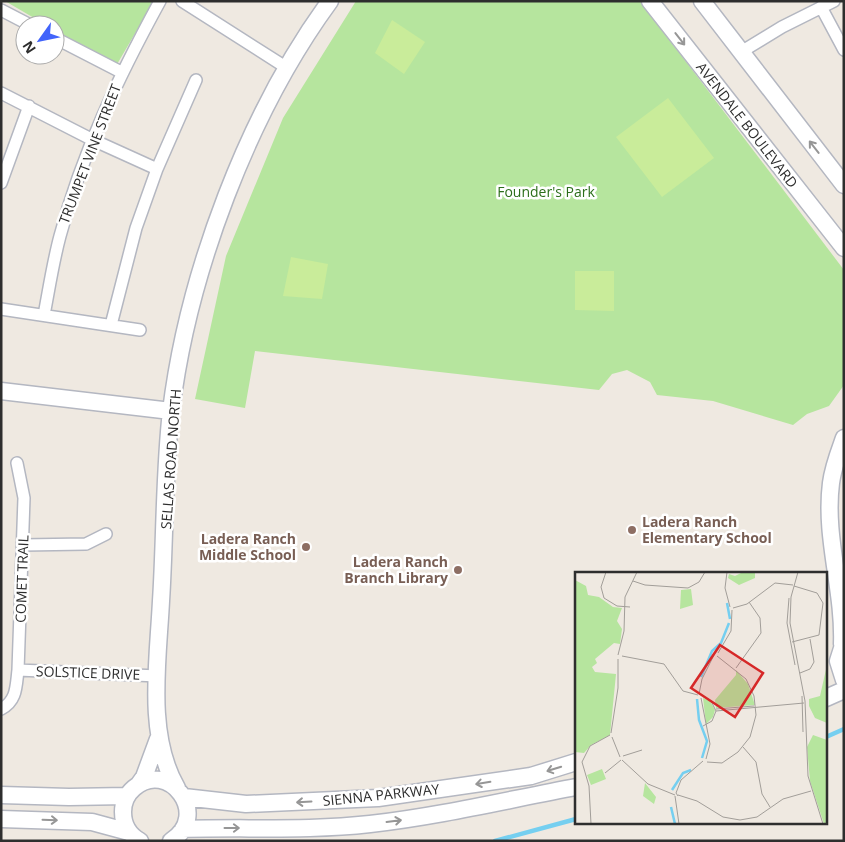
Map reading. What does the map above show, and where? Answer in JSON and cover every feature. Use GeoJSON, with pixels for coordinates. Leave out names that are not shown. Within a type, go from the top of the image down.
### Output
{"type":"FeatureCollection","features":[{"type":"Feature","properties":{"kind":"street","name":"TRUMPET VINE STREET"},"geometry":{"type":"LineString","coordinates":[[44,315],[60,237],[93,140],[121,72],[160,1]]}},
{"type":"Feature","properties":{"kind":"street"},"geometry":{"type":"LineString","coordinates":[[182,1],[287,68]]}},
{"type":"Feature","properties":{"kind":"street","name":"SELLAS ROAD NORTH"},"geometry":{"type":"LineString","coordinates":[[180,793],[170,776],[158,739],[158,676],[171,411],[191,309],[211,239],[234,178],[261,118],[287,68],[330,1]]}},
{"type":"Feature","properties":{"kind":"street","name":"AVENDALE BOULEVARD"},"geometry":{"type":"LineString","coordinates":[[650,1],[844,248]]}},
{"type":"Feature","properties":{"kind":"street"},"geometry":{"type":"LineString","coordinates":[[702,1],[844,185]]}},
{"type":"Feature","properties":{"kind":"street"},"geometry":{"type":"LineString","coordinates":[[741,52],[782,27],[834,1]]}},
{"type":"Feature","properties":{"kind":"street"},"geometry":{"type":"LineString","coordinates":[[821,7],[844,50]]}},
{"type":"Feature","properties":{"kind":"street"},"geometry":{"type":"LineString","coordinates":[[1,10],[15,17]]}},
{"type":"Feature","properties":{"kind":"street"},"geometry":{"type":"LineString","coordinates":[[65,43],[121,72]]}},
{"type":"Feature","properties":{"kind":"street"},"geometry":{"type":"LineString","coordinates":[[111,325],[136,228],[156,169],[196,80]]}},
{"type":"Feature","properties":{"kind":"street"},"geometry":{"type":"LineString","coordinates":[[1,93],[30,106],[93,140],[156,169]]}},
{"type":"Feature","properties":{"kind":"street"},"geometry":{"type":"LineString","coordinates":[[1,183],[30,106]]}},
{"type":"Feature","properties":{"kind":"street"},"geometry":{"type":"LineString","coordinates":[[1,309],[140,330]]}},
{"type":"Feature","properties":{"kind":"street"},"geometry":{"type":"LineString","coordinates":[[1,391],[171,411]]}},
{"type":"Feature","properties":{"kind":"street"},"geometry":{"type":"LineString","coordinates":[[836,675],[843,643],[842,591],[833,554],[830,513],[831,482],[844,438]]}},
{"type":"Feature","properties":{"kind":"street","name":"COMET TRAIL"},"geometry":{"type":"LineString","coordinates":[[1,708],[8,705],[15,695],[18,670],[24,498],[17,463]]}},
{"type":"Feature","properties":{"kind":"street"},"geometry":{"type":"LineString","coordinates":[[23,545],[86,544],[106,534]]}},
{"type":"Feature","properties":{"kind":"street","name":"SOLSTICE DRIVE"},"geometry":{"type":"LineString","coordinates":[[18,670],[158,676]]}},
{"type":"Feature","properties":{"kind":"street"},"geometry":{"type":"LineString","coordinates":[[828,697],[844,690]]}},
{"type":"Feature","properties":{"kind":"street","name":"SELLAS ROAD NORTH"},"geometry":{"type":"LineString","coordinates":[[139,784],[144,777],[158,739]]}},
{"type":"Feature","properties":{"kind":"street","name":"SIENNA PARKWAY"},"geometry":{"type":"LineString","coordinates":[[139,784],[156,780],[167,782],[180,793],[246,804],[378,798],[531,776],[575,762]]}},
{"type":"Feature","properties":{"kind":"street"},"geometry":{"type":"LineString","coordinates":[[134,836],[123,814],[127,796],[139,784]]}},
{"type":"Feature","properties":{"kind":"street","name":"SIENNA PARKWAY"},"geometry":{"type":"LineString","coordinates":[[183,829],[295,828],[368,824],[432,816],[575,787]]}},
{"type":"Feature","properties":{"kind":"street"},"geometry":{"type":"LineString","coordinates":[[171,841],[183,829],[187,813],[180,793]]}},
{"type":"Feature","properties":{"kind":"street"},"geometry":{"type":"LineString","coordinates":[[1,795],[127,796]]}},
{"type":"Feature","properties":{"kind":"street"},"geometry":{"type":"LineString","coordinates":[[1,818],[92,822],[134,836]]}},
{"type":"Feature","properties":{"kind":"green space"},"geometry":{"type":"Polygon","coordinates":[[[5,1],[154,1],[116,66],[65,36],[65,15],[29,15],[5,1]]]}},
{"type":"Feature","properties":{"kind":"green space","name":"Founder's Park"},"geometry":{"type":"Polygon","coordinates":[[[356,1],[640,1],[844,270],[844,385],[829,406],[807,414],[793,425],[713,401],[657,395],[650,382],[627,370],[612,374],[599,390],[255,351],[245,408],[195,399],[226,256],[283,118],[356,1]]]}},
{"type":"Feature","properties":{"kind":"green space"},"geometry":{"type":"Polygon","coordinates":[[[392,20],[425,42],[404,74],[375,53],[392,20]]]}},
{"type":"Feature","properties":{"kind":"green space"},"geometry":{"type":"Polygon","coordinates":[[[668,98],[714,158],[662,197],[616,137],[668,98]]]}},
{"type":"Feature","properties":{"kind":"green space"},"geometry":{"type":"Polygon","coordinates":[[[291,257],[328,264],[322,299],[283,296],[291,257]]]}},
{"type":"Feature","properties":{"kind":"green space"},"geometry":{"type":"Polygon","coordinates":[[[575,271],[614,271],[614,311],[575,310],[575,271]]]}},
{"type":"Feature","properties":{"kind":"waterway"},"geometry":{"type":"LineString","coordinates":[[828,736],[844,729]]}},
{"type":"Feature","properties":{"kind":"waterway"},"geometry":{"type":"LineString","coordinates":[[495,841],[575,819]]}},
{"type":"Feature","properties":{"kind":"place","name":"Ladera Ranch Elementary School"},"geometry":{"type":"Point","coordinates":[632,530]}},
{"type":"Feature","properties":{"kind":"place","name":"Ladera Ranch Middle School"},"geometry":{"type":"Point","coordinates":[306,547]}},
{"type":"Feature","properties":{"kind":"place","name":"Ladera Ranch Branch Library"},"geometry":{"type":"Point","coordinates":[458,570]}}]}
